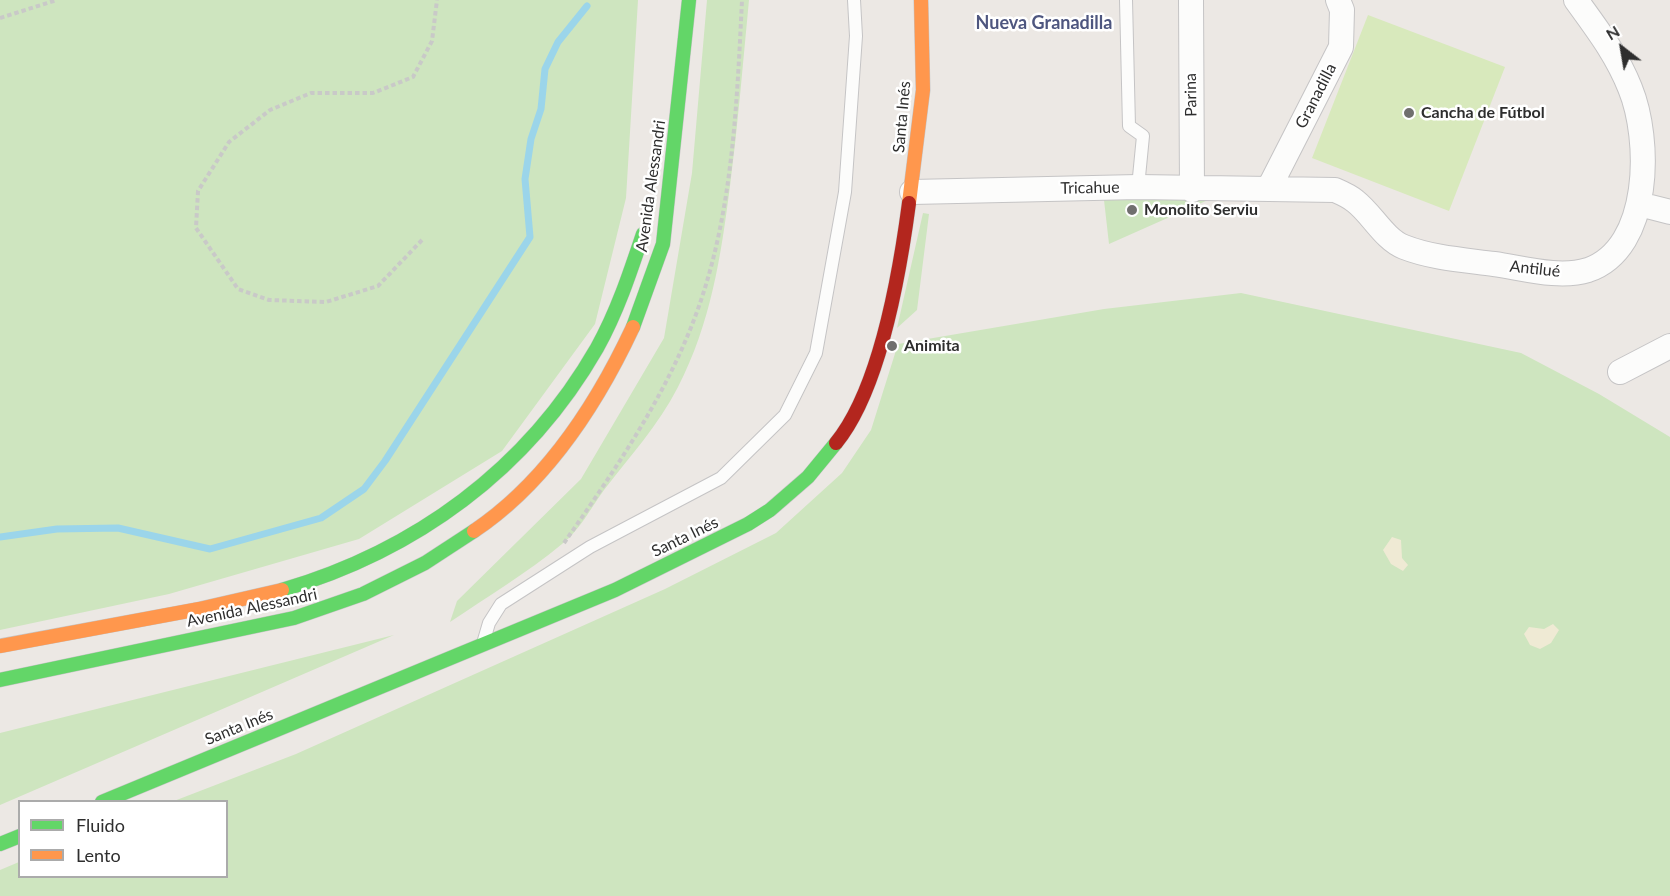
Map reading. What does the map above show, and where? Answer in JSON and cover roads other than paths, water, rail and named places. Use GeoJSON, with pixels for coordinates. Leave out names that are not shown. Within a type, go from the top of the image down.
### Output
{"type":"FeatureCollection","features":[{"type":"Feature","properties":{"kind":"main road","name":"Avenida Alessandri"},"geometry":{"type":"LineString","coordinates":[[0,680],[294,618],[331,608],[400,579],[433,560],[487,522],[525,489],[553,460],[601,394],[638,322],[652,284],[665,223],[689,0]]}},
{"type":"Feature","properties":{"kind":"main road","name":"Santa Inés"},"geometry":{"type":"LineString","coordinates":[[104,800],[615,590],[733,532],[770,510],[808,477],[825,459],[852,418],[872,372],[901,264],[912,192],[923,90],[921,0]]}},
{"type":"Feature","properties":{"kind":"main road","name":"Avenida Alessandri"},"geometry":{"type":"LineString","coordinates":[[0,646],[282,591],[353,566],[420,531],[452,510],[510,462],[560,405],[596,349],[617,307],[632,272],[645,225]]}},
{"type":"Feature","properties":{"kind":"main road"},"geometry":{"type":"LineString","coordinates":[[0,844],[18,837]]}},
{"type":"Feature","properties":{"kind":"street","name":"Parina"},"geometry":{"type":"LineString","coordinates":[[1191,0],[1192,190]]}},
{"type":"Feature","properties":{"kind":"street","name":"Granadilla"},"geometry":{"type":"LineString","coordinates":[[1269,188],[1341,47],[1342,10],[1338,0]]}},
{"type":"Feature","properties":{"kind":"street","name":"Antilué"},"geometry":{"type":"LineString","coordinates":[[1269,188],[1335,190],[1356,201],[1402,247],[1436,256],[1558,273],[1588,270],[1611,256],[1630,230],[1639,204],[1643,142],[1631,91],[1612,49],[1576,0]]}},
{"type":"Feature","properties":{"kind":"street","name":"Tricahue"},"geometry":{"type":"LineString","coordinates":[[912,192],[1138,187],[1192,190],[1269,188]]}},
{"type":"Feature","properties":{"kind":"street"},"geometry":{"type":"LineString","coordinates":[[1639,204],[1670,212]]}},
{"type":"Feature","properties":{"kind":"street"},"geometry":{"type":"LineString","coordinates":[[1620,372],[1670,346]]}},
{"type":"Feature","properties":{"kind":"lane"},"geometry":{"type":"LineString","coordinates":[[483,644],[489,623],[501,604],[546,573],[621,530],[720,478],[785,415],[816,353],[845,192],[856,36],[854,0]]}},
{"type":"Feature","properties":{"kind":"lane"},"geometry":{"type":"LineString","coordinates":[[1126,0],[1129,126],[1143,136],[1138,187]]}},
{"type":"Feature","properties":{"kind":"waterway"},"geometry":{"type":"LineString","coordinates":[[0,537],[57,529],[118,528],[210,549],[321,518],[364,489],[385,461],[530,237],[525,179],[531,139],[541,109],[545,69],[558,42],[587,6]]}},
{"type":"Feature","properties":{"kind":"place","name":"Cancha de Fútbol"},"geometry":{"type":"Point","coordinates":[1409,113]}},
{"type":"Feature","properties":{"kind":"place","name":"Monolito Serviu"},"geometry":{"type":"Point","coordinates":[1132,210]}},
{"type":"Feature","properties":{"kind":"place","name":"Animita"},"geometry":{"type":"Point","coordinates":[892,346]}},
{"type":"Feature","properties":{"kind":"district","name":"Nueva Granadilla"},"geometry":{"type":"Point","coordinates":[1044,23]}}]}
